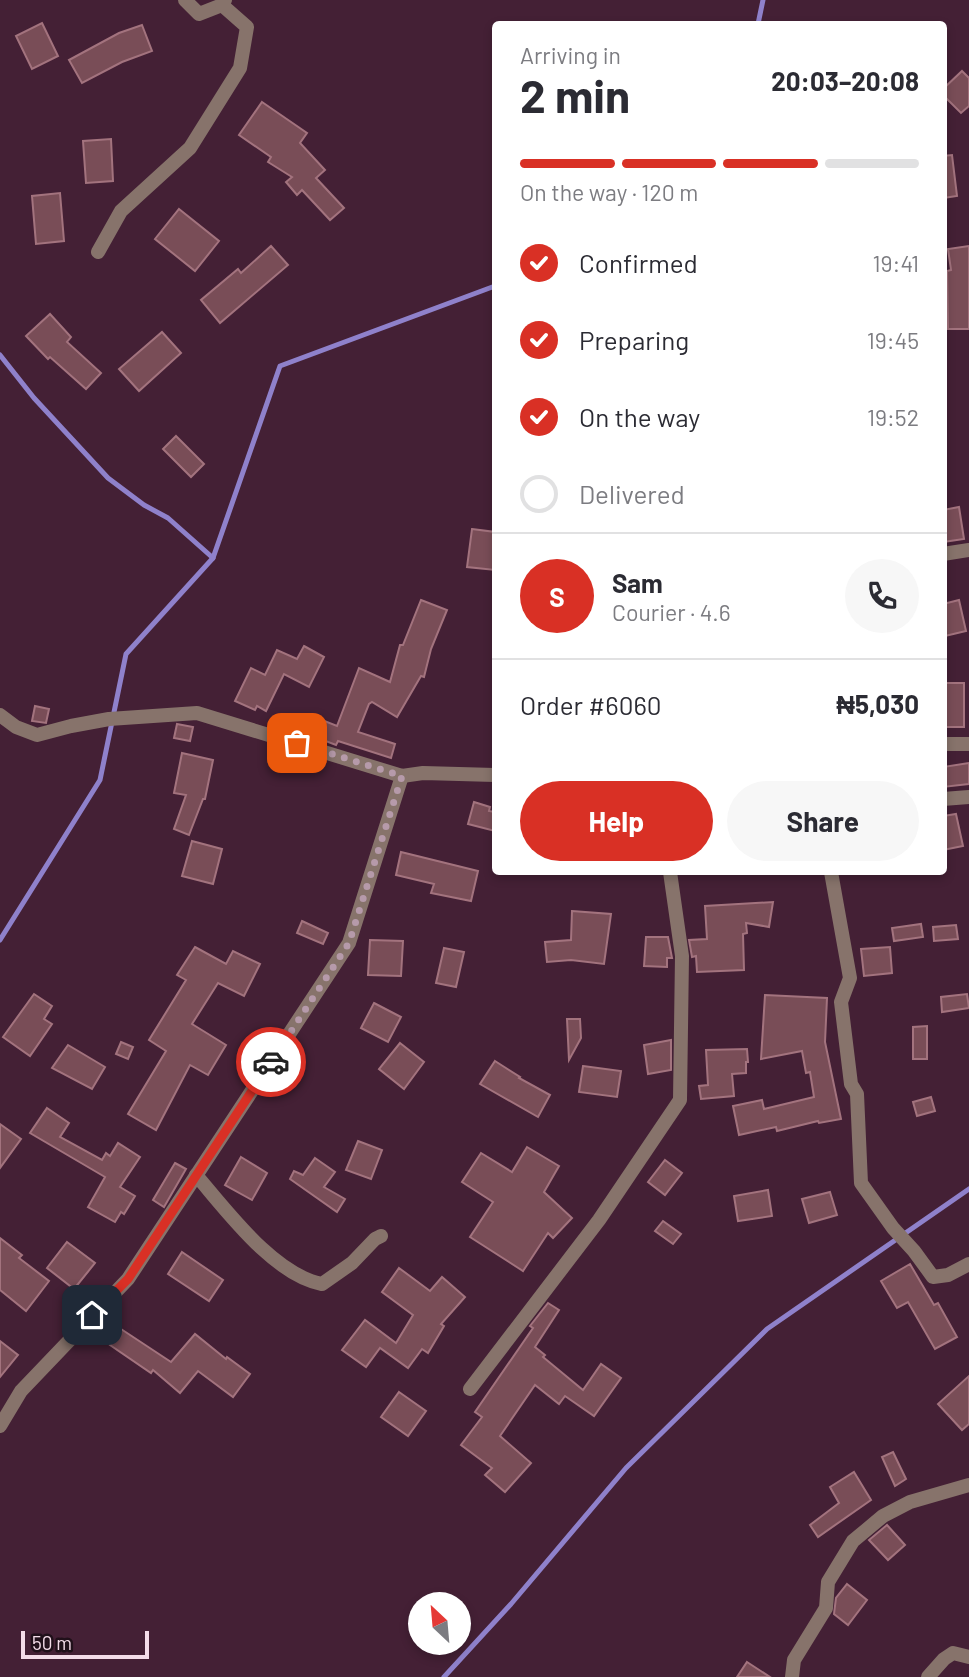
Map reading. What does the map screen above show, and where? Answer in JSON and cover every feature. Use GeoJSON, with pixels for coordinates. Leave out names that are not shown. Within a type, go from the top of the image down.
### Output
{"type":"FeatureCollection","features":[{"type":"Feature","properties":{"kind":"street"},"geometry":{"type":"LineString","coordinates":[[99,252],[121,211],[190,148],[240,68],[247,27],[223,2],[199,14],[185,0]]}},
{"type":"Feature","properties":{"kind":"street"},"geometry":{"type":"LineString","coordinates":[[947,554],[969,550]]}},
{"type":"Feature","properties":{"kind":"street"},"geometry":{"type":"LineString","coordinates":[[0,715],[16,727],[37,735],[109,719],[197,713],[402,776],[423,773],[492,775]]}},
{"type":"Feature","properties":{"kind":"street"},"geometry":{"type":"LineString","coordinates":[[947,744],[969,744]]}},
{"type":"Feature","properties":{"kind":"street"},"geometry":{"type":"LineString","coordinates":[[0,1426],[21,1391],[128,1279],[349,943],[402,776]]}},
{"type":"Feature","properties":{"kind":"street"},"geometry":{"type":"LineString","coordinates":[[947,799],[969,797]]}},
{"type":"Feature","properties":{"kind":"street"},"geometry":{"type":"LineString","coordinates":[[470,1389],[599,1220],[680,1100],[682,956],[670,875]]}},
{"type":"Feature","properties":{"kind":"street"},"geometry":{"type":"LineString","coordinates":[[832,875],[850,978],[841,1002],[851,1084],[857,1094],[860,1183],[933,1277],[948,1275],[969,1264]]}},
{"type":"Feature","properties":{"kind":"street"},"geometry":{"type":"LineString","coordinates":[[196,1175],[258,1245],[307,1281],[322,1284],[352,1263],[381,1236]]}},
{"type":"Feature","properties":{"kind":"street"},"geometry":{"type":"LineString","coordinates":[[792,1677],[794,1660],[826,1608],[828,1582],[853,1541],[883,1516],[910,1502],[969,1485]]}},
{"type":"Feature","properties":{"kind":"street"},"geometry":{"type":"LineString","coordinates":[[928,1677],[953,1653],[969,1657]]}},
{"type":"Feature","properties":{"kind":"building"},"geometry":{"type":"Polygon","coordinates":[[[42,23],[58,56],[32,69],[16,36],[42,23]]]}},
{"type":"Feature","properties":{"kind":"building"},"geometry":{"type":"Polygon","coordinates":[[[142,25],[152,51],[122,62],[82,83],[69,60],[119,33],[142,25]]]}},
{"type":"Feature","properties":{"kind":"building"},"geometry":{"type":"Polygon","coordinates":[[[962,71],[969,78],[969,106],[961,113],[947,99],[947,85],[962,71]]]}},
{"type":"Feature","properties":{"kind":"building"},"geometry":{"type":"Polygon","coordinates":[[[262,102],[307,133],[300,143],[325,170],[316,178],[344,208],[330,220],[302,190],[297,195],[286,182],[292,177],[268,162],[271,157],[239,135],[262,102]]]}},
{"type":"Feature","properties":{"kind":"building"},"geometry":{"type":"Polygon","coordinates":[[[111,139],[113,181],[86,183],[83,141],[111,139]]]}},
{"type":"Feature","properties":{"kind":"building"},"geometry":{"type":"Polygon","coordinates":[[[952,155],[957,196],[947,197],[947,156],[952,155]]]}},
{"type":"Feature","properties":{"kind":"building"},"geometry":{"type":"Polygon","coordinates":[[[60,193],[64,241],[36,244],[32,196],[60,193]]]}},
{"type":"Feature","properties":{"kind":"building"},"geometry":{"type":"Polygon","coordinates":[[[179,209],[219,241],[195,271],[155,239],[179,209]]]}},
{"type":"Feature","properties":{"kind":"building"},"geometry":{"type":"Polygon","coordinates":[[[271,246],[288,265],[220,323],[201,300],[238,269],[241,273],[271,246]]]}},
{"type":"Feature","properties":{"kind":"building"},"geometry":{"type":"Polygon","coordinates":[[[969,246],[969,329],[948,329],[947,271],[951,270],[948,249],[969,246]]]}},
{"type":"Feature","properties":{"kind":"building"},"geometry":{"type":"Polygon","coordinates":[[[50,314],[71,337],[67,342],[101,373],[86,389],[50,357],[48,359],[26,336],[50,314]]]}},
{"type":"Feature","properties":{"kind":"building"},"geometry":{"type":"Polygon","coordinates":[[[162,332],[181,353],[139,391],[119,369],[162,332]]]}},
{"type":"Feature","properties":{"kind":"building"},"geometry":{"type":"Polygon","coordinates":[[[176,436],[204,464],[191,477],[163,449],[176,436]]]}},
{"type":"Feature","properties":{"kind":"building"},"geometry":{"type":"Polygon","coordinates":[[[959,507],[964,539],[947,541],[947,509],[959,507]]]}},
{"type":"Feature","properties":{"kind":"building"},"geometry":{"type":"Polygon","coordinates":[[[472,529],[492,532],[492,570],[467,567],[472,529]]]}},
{"type":"Feature","properties":{"kind":"building"},"geometry":{"type":"Polygon","coordinates":[[[421,600],[447,610],[431,649],[424,677],[421,676],[397,717],[372,702],[369,704],[358,732],[395,744],[391,758],[338,741],[336,745],[315,737],[322,720],[337,726],[359,668],[390,682],[400,645],[403,645],[421,600]]]}},
{"type":"Feature","properties":{"kind":"building"},"geometry":{"type":"Polygon","coordinates":[[[959,600],[966,631],[947,636],[947,603],[959,600]]]}},
{"type":"Feature","properties":{"kind":"building"},"geometry":{"type":"Polygon","coordinates":[[[304,646],[324,657],[309,687],[284,674],[266,711],[257,706],[255,710],[235,701],[251,668],[265,675],[277,650],[297,659],[304,646]]]}},
{"type":"Feature","properties":{"kind":"building"},"geometry":{"type":"Polygon","coordinates":[[[947,683],[964,683],[964,727],[947,727],[947,683]]]}},
{"type":"Feature","properties":{"kind":"building"},"geometry":{"type":"Polygon","coordinates":[[[35,706],[49,709],[46,723],[32,721],[35,706]]]}},
{"type":"Feature","properties":{"kind":"building"},"geometry":{"type":"Polygon","coordinates":[[[177,724],[193,727],[190,741],[174,738],[177,724]]]}},
{"type":"Feature","properties":{"kind":"building"},"geometry":{"type":"Polygon","coordinates":[[[182,753],[213,760],[205,799],[189,835],[174,829],[186,795],[174,793],[182,753]]]}},
{"type":"Feature","properties":{"kind":"building"},"geometry":{"type":"Polygon","coordinates":[[[969,763],[969,784],[947,787],[947,766],[969,763]]]}},
{"type":"Feature","properties":{"kind":"building"},"geometry":{"type":"Polygon","coordinates":[[[474,802],[490,807],[492,830],[468,824],[474,802]]]}},
{"type":"Feature","properties":{"kind":"building"},"geometry":{"type":"Polygon","coordinates":[[[956,814],[963,846],[947,849],[947,815],[956,814]]]}},
{"type":"Feature","properties":{"kind":"building"},"geometry":{"type":"Polygon","coordinates":[[[192,841],[222,849],[213,884],[182,876],[192,841]]]}},
{"type":"Feature","properties":{"kind":"building"},"geometry":{"type":"Polygon","coordinates":[[[401,852],[478,871],[471,901],[431,893],[434,884],[396,875],[401,852]]]}},
{"type":"Feature","properties":{"kind":"building"},"geometry":{"type":"Polygon","coordinates":[[[773,902],[769,927],[746,923],[747,933],[743,934],[744,970],[697,972],[696,956],[692,957],[689,940],[707,939],[705,906],[773,902]]]}},
{"type":"Feature","properties":{"kind":"building"},"geometry":{"type":"Polygon","coordinates":[[[572,911],[611,914],[604,964],[571,960],[547,962],[545,942],[571,940],[572,911]]]}},
{"type":"Feature","properties":{"kind":"building"},"geometry":{"type":"Polygon","coordinates":[[[302,921],[328,933],[323,944],[297,933],[302,921]]]}},
{"type":"Feature","properties":{"kind":"building"},"geometry":{"type":"Polygon","coordinates":[[[921,924],[923,937],[894,941],[892,928],[921,924]]]}},
{"type":"Feature","properties":{"kind":"building"},"geometry":{"type":"Polygon","coordinates":[[[956,925],[958,939],[934,941],[933,927],[956,925]]]}},
{"type":"Feature","properties":{"kind":"building"},"geometry":{"type":"Polygon","coordinates":[[[646,937],[668,937],[672,958],[667,958],[667,967],[644,966],[646,937]]]}},
{"type":"Feature","properties":{"kind":"building"},"geometry":{"type":"Polygon","coordinates":[[[370,940],[403,941],[401,976],[368,975],[370,940]]]}},
{"type":"Feature","properties":{"kind":"building"},"geometry":{"type":"Polygon","coordinates":[[[195,947],[226,964],[233,951],[260,964],[244,996],[218,983],[192,1024],[226,1045],[208,1075],[190,1065],[156,1130],[128,1114],[166,1051],[149,1040],[186,980],[177,975],[195,947]]]}},
{"type":"Feature","properties":{"kind":"building"},"geometry":{"type":"Polygon","coordinates":[[[890,947],[892,973],[864,976],[861,949],[890,947]]]}},
{"type":"Feature","properties":{"kind":"building"},"geometry":{"type":"Polygon","coordinates":[[[444,948],[464,952],[456,987],[436,983],[444,948]]]}},
{"type":"Feature","properties":{"kind":"building"},"geometry":{"type":"Polygon","coordinates":[[[34,994],[52,1006],[44,1019],[52,1024],[30,1056],[3,1037],[34,994]]]}},
{"type":"Feature","properties":{"kind":"building"},"geometry":{"type":"Polygon","coordinates":[[[967,994],[969,1008],[942,1012],[941,997],[967,994]]]}},
{"type":"Feature","properties":{"kind":"building"},"geometry":{"type":"Polygon","coordinates":[[[765,995],[827,998],[825,1042],[841,1119],[818,1121],[777,1131],[776,1127],[739,1135],[733,1106],[762,1100],[764,1109],[814,1097],[810,1072],[806,1073],[802,1051],[761,1059],[765,995]]]}},
{"type":"Feature","properties":{"kind":"building"},"geometry":{"type":"Polygon","coordinates":[[[374,1003],[401,1017],[388,1042],[361,1028],[374,1003]]]}},
{"type":"Feature","properties":{"kind":"building"},"geometry":{"type":"Polygon","coordinates":[[[567,1019],[580,1019],[581,1038],[569,1060],[567,1019]]]}},
{"type":"Feature","properties":{"kind":"building"},"geometry":{"type":"Polygon","coordinates":[[[927,1026],[927,1059],[913,1059],[913,1027],[927,1026]]]}},
{"type":"Feature","properties":{"kind":"building"},"geometry":{"type":"Polygon","coordinates":[[[671,1040],[671,1070],[648,1074],[644,1045],[671,1040]]]}},
{"type":"Feature","properties":{"kind":"building"},"geometry":{"type":"Polygon","coordinates":[[[121,1042],[133,1047],[128,1059],[116,1054],[121,1042]]]}},
{"type":"Feature","properties":{"kind":"building"},"geometry":{"type":"Polygon","coordinates":[[[400,1043],[424,1062],[404,1089],[379,1069],[400,1043]]]}},
{"type":"Feature","properties":{"kind":"building"},"geometry":{"type":"Polygon","coordinates":[[[68,1045],[105,1067],[92,1089],[52,1068],[68,1045]]]}},
{"type":"Feature","properties":{"kind":"building"},"geometry":{"type":"Polygon","coordinates":[[[747,1049],[746,1073],[732,1074],[734,1096],[701,1099],[699,1086],[708,1085],[706,1050],[747,1049]]]}},
{"type":"Feature","properties":{"kind":"building"},"geometry":{"type":"Polygon","coordinates":[[[495,1061],[550,1095],[538,1117],[480,1084],[495,1061]]]}},
{"type":"Feature","properties":{"kind":"building"},"geometry":{"type":"Polygon","coordinates":[[[583,1066],[621,1071],[617,1097],[579,1092],[583,1066]]]}},
{"type":"Feature","properties":{"kind":"building"},"geometry":{"type":"Polygon","coordinates":[[[931,1097],[935,1111],[917,1116],[913,1102],[931,1097]]]}},
{"type":"Feature","properties":{"kind":"building"},"geometry":{"type":"Polygon","coordinates":[[[47,1108],[69,1123],[60,1137],[102,1160],[106,1153],[110,1156],[118,1143],[140,1157],[120,1187],[135,1196],[124,1214],[121,1212],[115,1222],[88,1207],[105,1177],[30,1133],[47,1108]]]}},
{"type":"Feature","properties":{"kind":"building"},"geometry":{"type":"Polygon","coordinates":[[[0,1124],[21,1139],[0,1168],[0,1124]]]}},
{"type":"Feature","properties":{"kind":"building"},"geometry":{"type":"Polygon","coordinates":[[[358,1141],[382,1150],[371,1179],[346,1170],[358,1141]]]}},
{"type":"Feature","properties":{"kind":"building"},"geometry":{"type":"Polygon","coordinates":[[[527,1147],[559,1166],[544,1192],[572,1218],[553,1238],[548,1233],[523,1271],[470,1237],[493,1202],[462,1182],[481,1153],[512,1172],[527,1147]]]}},
{"type":"Feature","properties":{"kind":"building"},"geometry":{"type":"Polygon","coordinates":[[[241,1157],[267,1173],[252,1200],[225,1185],[241,1157]]]}},
{"type":"Feature","properties":{"kind":"building"},"geometry":{"type":"Polygon","coordinates":[[[315,1158],[335,1172],[324,1187],[345,1199],[337,1212],[290,1179],[294,1171],[303,1175],[315,1158]]]}},
{"type":"Feature","properties":{"kind":"building"},"geometry":{"type":"Polygon","coordinates":[[[665,1160],[682,1173],[665,1195],[648,1182],[665,1160]]]}},
{"type":"Feature","properties":{"kind":"building"},"geometry":{"type":"Polygon","coordinates":[[[175,1163],[186,1169],[164,1207],[153,1200],[175,1163]]]}},
{"type":"Feature","properties":{"kind":"building"},"geometry":{"type":"Polygon","coordinates":[[[768,1190],[772,1216],[738,1221],[734,1196],[768,1190]]]}},
{"type":"Feature","properties":{"kind":"building"},"geometry":{"type":"Polygon","coordinates":[[[830,1192],[837,1215],[809,1223],[802,1199],[830,1192]]]}},
{"type":"Feature","properties":{"kind":"building"},"geometry":{"type":"Polygon","coordinates":[[[663,1221],[681,1234],[673,1244],[655,1231],[663,1221]]]}},
{"type":"Feature","properties":{"kind":"building"},"geometry":{"type":"Polygon","coordinates":[[[0,1238],[22,1255],[19,1258],[49,1281],[26,1311],[0,1290],[0,1238]]]}},
{"type":"Feature","properties":{"kind":"building"},"geometry":{"type":"Polygon","coordinates":[[[67,1242],[95,1263],[74,1289],[47,1268],[67,1242]]]}},
{"type":"Feature","properties":{"kind":"building"},"geometry":{"type":"Polygon","coordinates":[[[182,1252],[223,1280],[209,1301],[168,1274],[182,1252]]]}},
{"type":"Feature","properties":{"kind":"building"},"geometry":{"type":"Polygon","coordinates":[[[910,1264],[934,1305],[938,1303],[957,1337],[935,1349],[908,1302],[897,1308],[881,1281],[910,1264]]]}},
{"type":"Feature","properties":{"kind":"building"},"geometry":{"type":"Polygon","coordinates":[[[399,1268],[430,1291],[442,1277],[465,1297],[441,1324],[444,1326],[428,1353],[422,1349],[408,1368],[380,1348],[366,1367],[342,1350],[365,1320],[396,1343],[413,1315],[382,1292],[399,1268]]]}},
{"type":"Feature","properties":{"kind":"building"},"geometry":{"type":"Polygon","coordinates":[[[548,1303],[559,1310],[535,1347],[545,1355],[543,1357],[583,1390],[601,1364],[621,1378],[594,1416],[565,1396],[559,1404],[535,1385],[500,1436],[531,1463],[505,1492],[485,1475],[492,1468],[461,1445],[482,1417],[475,1412],[533,1328],[530,1326],[548,1303]]]}},
{"type":"Feature","properties":{"kind":"building"},"geometry":{"type":"Polygon","coordinates":[[[121,1329],[171,1362],[195,1334],[250,1374],[233,1397],[198,1371],[180,1393],[153,1370],[151,1373],[110,1345],[121,1329]]]}},
{"type":"Feature","properties":{"kind":"building"},"geometry":{"type":"Polygon","coordinates":[[[0,1341],[18,1355],[0,1377],[0,1341]]]}},
{"type":"Feature","properties":{"kind":"building"},"geometry":{"type":"Polygon","coordinates":[[[969,1376],[969,1424],[962,1430],[938,1404],[969,1376]]]}},
{"type":"Feature","properties":{"kind":"building"},"geometry":{"type":"Polygon","coordinates":[[[399,1392],[426,1411],[408,1436],[381,1417],[399,1392]]]}},
{"type":"Feature","properties":{"kind":"building"},"geometry":{"type":"Polygon","coordinates":[[[893,1452],[906,1479],[895,1486],[882,1457],[893,1452]]]}},
{"type":"Feature","properties":{"kind":"building"},"geometry":{"type":"Polygon","coordinates":[[[854,1472],[871,1500],[818,1537],[810,1525],[839,1503],[830,1487],[854,1472]]]}},
{"type":"Feature","properties":{"kind":"building"},"geometry":{"type":"Polygon","coordinates":[[[887,1525],[905,1545],[888,1560],[869,1540],[887,1525]]]}},
{"type":"Feature","properties":{"kind":"building"},"geometry":{"type":"Polygon","coordinates":[[[847,1584],[867,1600],[848,1625],[834,1614],[836,1598],[847,1584]]]}},
{"type":"Feature","properties":{"kind":"building"},"geometry":{"type":"Polygon","coordinates":[[[747,1662],[770,1677],[737,1677],[747,1662]]]}},
{"type":"Feature","properties":{"kind":"waterway"},"geometry":{"type":"LineString","coordinates":[[759,21],[763,0]]}},
{"type":"Feature","properties":{"kind":"waterway"},"geometry":{"type":"LineString","coordinates":[[0,940],[100,780],[126,654],[213,558],[280,366],[492,287]]}},
{"type":"Feature","properties":{"kind":"waterway"},"geometry":{"type":"LineString","coordinates":[[0,355],[34,398],[108,478],[144,505],[168,518],[213,558]]}},
{"type":"Feature","properties":{"kind":"waterway"},"geometry":{"type":"LineString","coordinates":[[444,1677],[511,1604],[626,1468],[767,1329],[969,1189]]}},
{"type":"Feature","properties":{"kind":"way so far"},"geometry":{"type":"LineString","coordinates":[[271,1062],[349,943],[402,776],[297,743]]}},
{"type":"Feature","properties":{"kind":"route"},"geometry":{"type":"LineString","coordinates":[[92,1315],[128,1279],[271,1062]]}}]}
